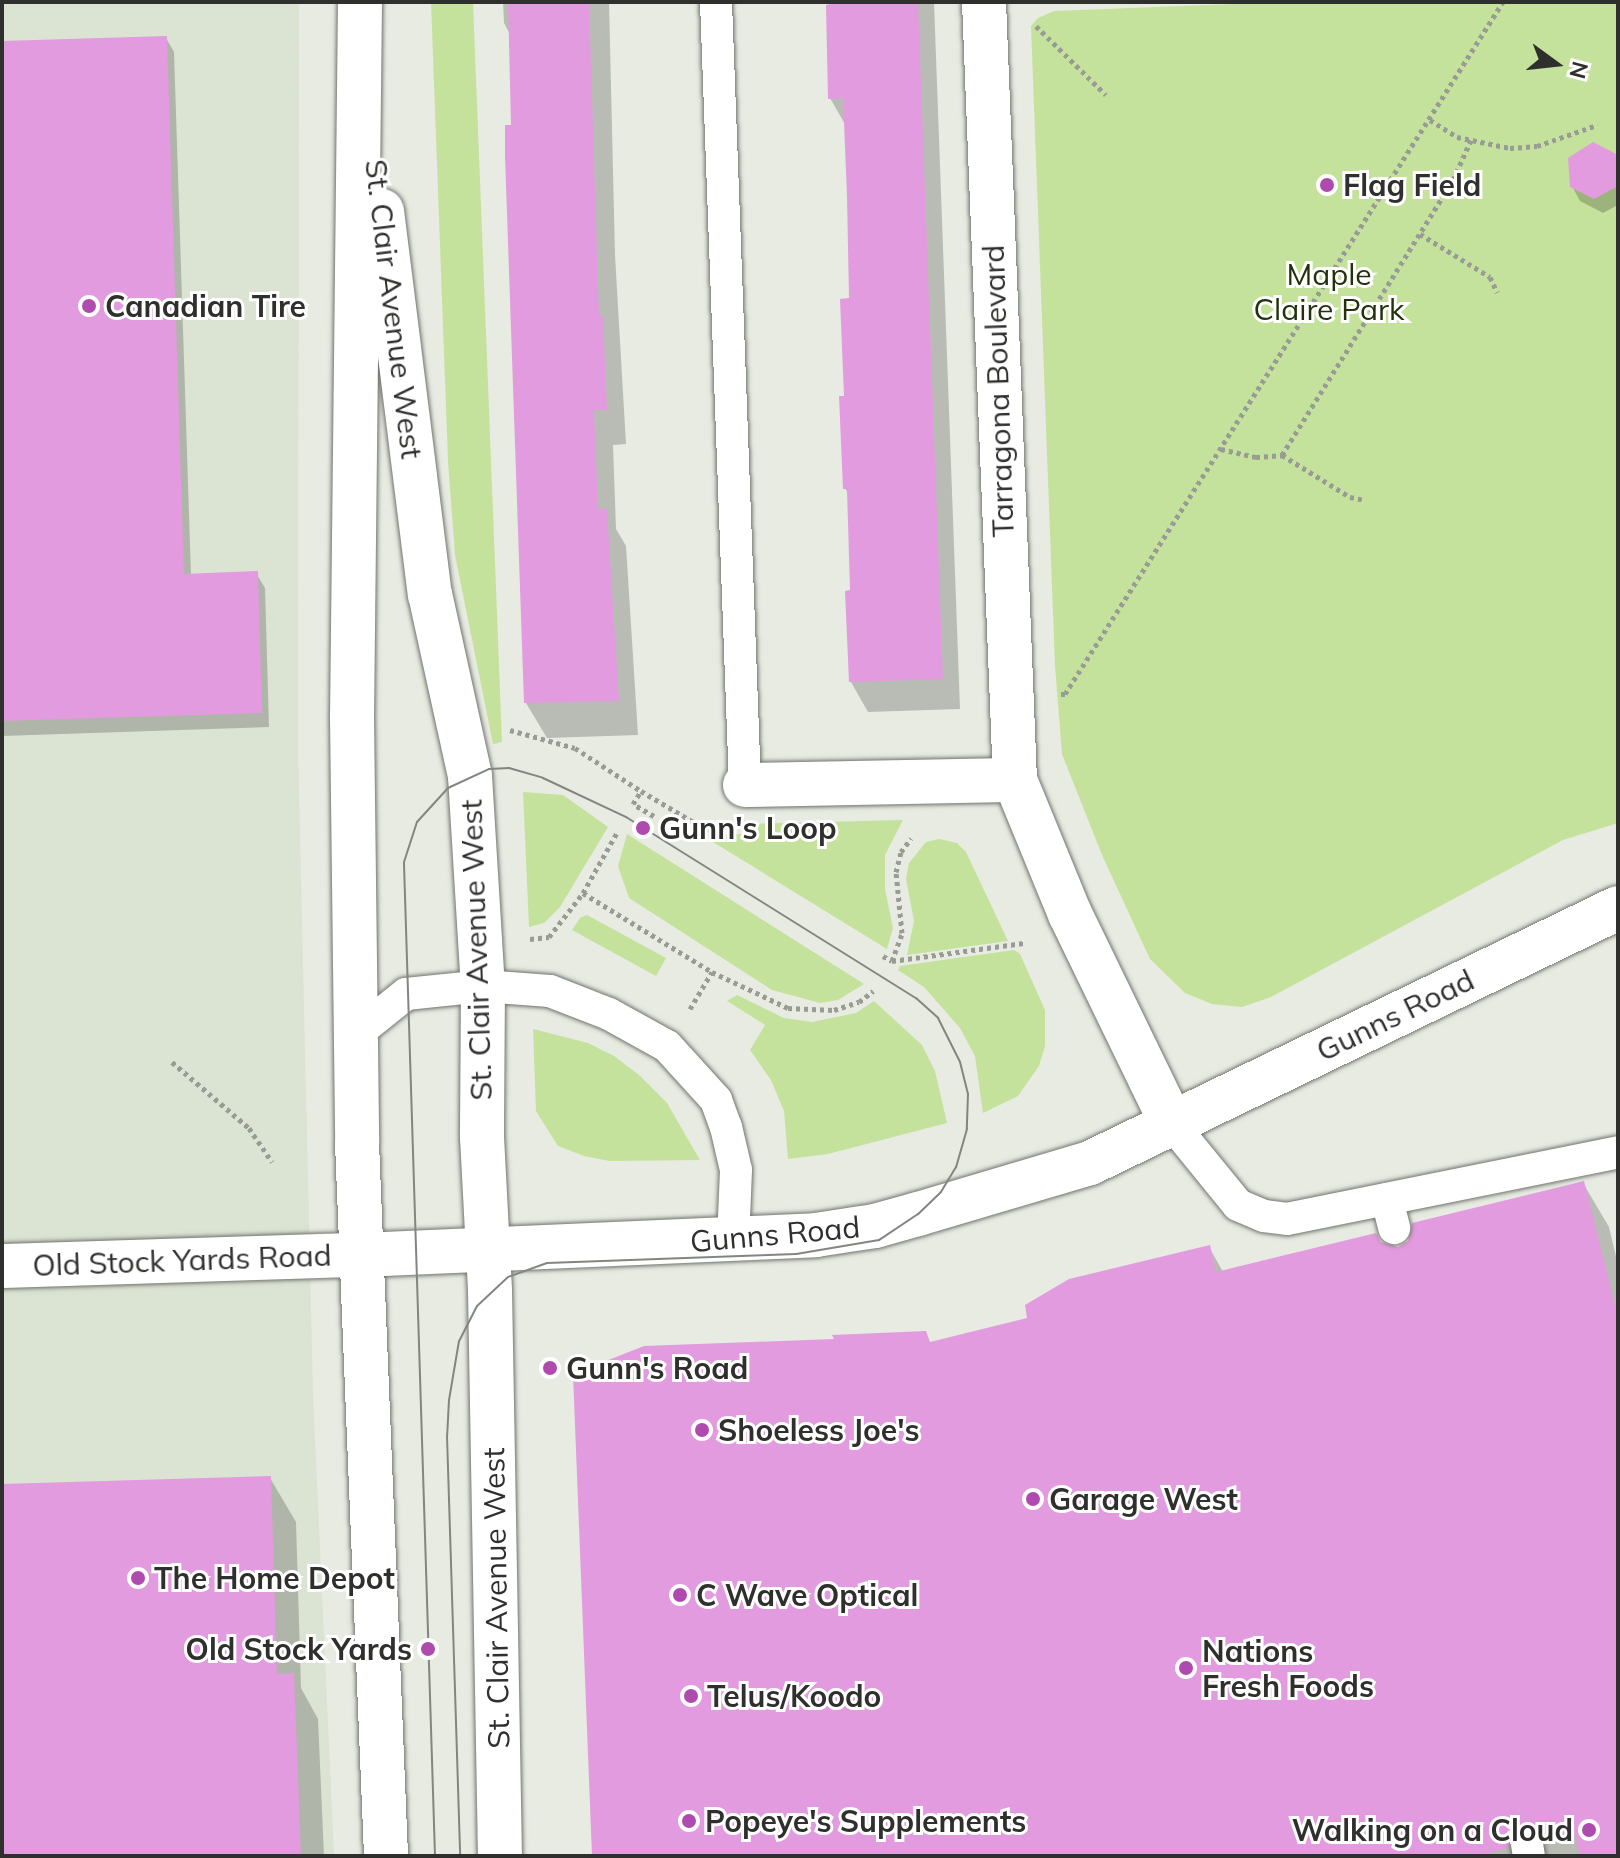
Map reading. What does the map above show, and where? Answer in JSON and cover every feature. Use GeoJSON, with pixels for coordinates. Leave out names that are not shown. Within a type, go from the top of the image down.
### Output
{"type":"FeatureCollection","features":[{"type":"Feature","properties":{"kind":"main road","name":"St. Clair Avenue West"},"geometry":{"type":"LineString","coordinates":[[360,2],[362,52],[352,717],[356,1034],[361,1255],[386,1856]]}},
{"type":"Feature","properties":{"kind":"main road","name":"Tarragona Boulevard"},"geometry":{"type":"LineString","coordinates":[[984,2],[1015,780]]}},
{"type":"Feature","properties":{"kind":"main road","name":"St. Clair Avenue West"},"geometry":{"type":"LineString","coordinates":[[362,52],[430,594],[470,776],[483,986],[482,1137],[500,1856]]}},
{"type":"Feature","properties":{"kind":"main road"},"geometry":{"type":"LineString","coordinates":[[745,785],[1015,780],[1070,914],[1172,1124]]}},
{"type":"Feature","properties":{"kind":"main road","name":"Gunns Road"},"geometry":{"type":"LineString","coordinates":[[361,1255],[733,1241],[875,1226],[1090,1163],[1618,908]]}},
{"type":"Feature","properties":{"kind":"main road","name":"Old Stock Yards Road"},"geometry":{"type":"LineString","coordinates":[[2,1266],[361,1255]]}},
{"type":"Feature","properties":{"kind":"lane"},"geometry":{"type":"LineString","coordinates":[[716,2],[745,785]]}},
{"type":"Feature","properties":{"kind":"lane"},"geometry":{"type":"LineString","coordinates":[[356,1034],[406,994],[483,986],[550,991],[609,1014],[667,1046],[697,1075],[716,1100],[736,1170],[733,1241]]}},
{"type":"Feature","properties":{"kind":"lane"},"geometry":{"type":"LineString","coordinates":[[1172,1124],[1238,1205],[1264,1216],[1287,1219],[1391,1214],[1618,1152]]}},
{"type":"Feature","properties":{"kind":"path"},"geometry":{"type":"LineString","coordinates":[[1056,694],[1065,694],[1503,2]]}},
{"type":"Feature","properties":{"kind":"path"},"geometry":{"type":"LineString","coordinates":[[1026,16],[1106,95]]}},
{"type":"Feature","properties":{"kind":"path"},"geometry":{"type":"LineString","coordinates":[[1430,120],[1457,137],[1510,148],[1537,146],[1597,125]]}},
{"type":"Feature","properties":{"kind":"path"},"geometry":{"type":"LineString","coordinates":[[1282,455],[1453,180],[1471,140]]}},
{"type":"Feature","properties":{"kind":"path"},"geometry":{"type":"LineString","coordinates":[[1420,234],[1490,277],[1497,292]]}},
{"type":"Feature","properties":{"kind":"path"},"geometry":{"type":"LineString","coordinates":[[1221,449],[1256,457],[1282,455],[1350,497],[1364,500]]}},
{"type":"Feature","properties":{"kind":"path"},"geometry":{"type":"LineString","coordinates":[[505,729],[575,748],[707,830],[738,829],[745,785]]}},
{"type":"Feature","properties":{"kind":"path"},"geometry":{"type":"LineString","coordinates":[[641,791],[633,804],[654,816]]}},
{"type":"Feature","properties":{"kind":"path"},"geometry":{"type":"LineString","coordinates":[[517,941],[549,937],[583,893],[618,831]]}},
{"type":"Feature","properties":{"kind":"path"},"geometry":{"type":"LineString","coordinates":[[892,961],[902,933],[896,872],[901,852],[911,838]]}},
{"type":"Feature","properties":{"kind":"path"},"geometry":{"type":"LineString","coordinates":[[583,893],[712,972],[788,1008],[834,1010],[859,1002],[873,991]]}},
{"type":"Feature","properties":{"kind":"path"},"geometry":{"type":"LineString","coordinates":[[883,956],[892,961],[1024,943]]}},
{"type":"Feature","properties":{"kind":"path"},"geometry":{"type":"LineString","coordinates":[[172,1062],[249,1128],[272,1162]]}},
{"type":"Feature","properties":{"kind":"shaded area"},"geometry":{"type":"Polygon","coordinates":[[[2,2],[299,2],[298,750],[313,1395],[334,1856],[2,1856],[2,2]]]}},
{"type":"Feature","properties":{"kind":"green space"},"geometry":{"type":"Polygon","coordinates":[[[431,2],[473,2],[502,742],[493,744],[455,555],[448,461],[431,2]]]}},
{"type":"Feature","properties":{"kind":"green space","name":"Maple Claire Park"},"geometry":{"type":"Polygon","coordinates":[[[1288,2],[1618,2],[1618,823],[1563,840],[1271,997],[1242,1007],[1212,1004],[1185,993],[1150,959],[1102,855],[1062,754],[1055,666],[1031,26],[1038,18],[1054,11],[1288,2]]]}},
{"type":"Feature","properties":{"kind":"green space"},"geometry":{"type":"Polygon","coordinates":[[[523,792],[563,795],[608,827],[560,907],[544,923],[529,927],[523,792]]]}},
{"type":"Feature","properties":{"kind":"green space"},"geometry":{"type":"Polygon","coordinates":[[[903,820],[885,855],[885,889],[893,928],[887,949],[700,834],[744,834],[745,824],[903,820]]]}},
{"type":"Feature","properties":{"kind":"green space"},"geometry":{"type":"Polygon","coordinates":[[[627,834],[864,984],[838,1000],[820,1003],[772,990],[629,898],[618,866],[627,834]]]}},
{"type":"Feature","properties":{"kind":"green space"},"geometry":{"type":"Polygon","coordinates":[[[939,839],[957,843],[966,852],[1008,941],[907,955],[914,921],[906,879],[909,863],[926,842],[939,839]]]}},
{"type":"Feature","properties":{"kind":"green space"},"geometry":{"type":"Polygon","coordinates":[[[587,915],[666,958],[656,976],[572,930],[580,918],[587,915]]]}},
{"type":"Feature","properties":{"kind":"green space"},"geometry":{"type":"Polygon","coordinates":[[[1014,950],[1020,954],[1045,1010],[1045,1046],[1039,1066],[1018,1096],[983,1113],[975,1056],[960,1028],[924,987],[898,970],[900,966],[1014,950]]]}},
{"type":"Feature","properties":{"kind":"green space"},"geometry":{"type":"Polygon","coordinates":[[[737,995],[784,1018],[812,1022],[856,1013],[874,1001],[922,1045],[935,1071],[947,1123],[828,1154],[788,1159],[784,1111],[771,1080],[750,1050],[765,1025],[727,1001],[737,995]]]}},
{"type":"Feature","properties":{"kind":"green space"},"geometry":{"type":"Polygon","coordinates":[[[533,1029],[588,1043],[614,1056],[639,1075],[667,1103],[700,1160],[610,1161],[584,1156],[558,1146],[536,1111],[533,1029]]]}},
{"type":"Feature","properties":{"kind":"building"},"geometry":{"type":"Polygon","coordinates":[[[508,2],[589,2],[599,316],[603,316],[607,410],[594,410],[598,509],[607,509],[619,701],[524,703],[505,156],[505,125],[511,125],[508,2]]]}},
{"type":"Feature","properties":{"kind":"building"},"geometry":{"type":"Polygon","coordinates":[[[838,2],[918,2],[943,679],[849,682],[845,591],[850,590],[847,489],[843,489],[839,396],[844,396],[840,299],[849,298],[847,196],[843,98],[828,99],[826,5],[838,2]]]}},
{"type":"Feature","properties":{"kind":"building","name":"Canadian Tire"},"geometry":{"type":"Polygon","coordinates":[[[167,36],[184,574],[258,571],[262,713],[2,721],[2,41],[167,36]]]}},
{"type":"Feature","properties":{"kind":"building"},"geometry":{"type":"Polygon","coordinates":[[[1593,142],[1618,155],[1618,186],[1594,199],[1570,187],[1568,158],[1593,142]]]}},
{"type":"Feature","properties":{"kind":"building"},"geometry":{"type":"Polygon","coordinates":[[[1584,1181],[1618,1317],[1618,1856],[1580,1856],[1574,1832],[1545,1839],[1534,1827],[1525,1825],[1510,1837],[1508,1848],[1477,1856],[592,1856],[573,1374],[644,1346],[834,1339],[832,1335],[926,1331],[930,1342],[1027,1318],[1025,1305],[1069,1279],[1210,1245],[1216,1272],[1376,1233],[1381,1242],[1398,1247],[1408,1241],[1412,1223],[1584,1181]]]}},
{"type":"Feature","properties":{"kind":"building","name":"The Home Depot"},"geometry":{"type":"Polygon","coordinates":[[[271,1476],[277,1674],[294,1673],[301,1856],[2,1856],[2,1484],[271,1476]]]}},
{"type":"Feature","properties":{"kind":"tram line"},"geometry":{"type":"LineString","coordinates":[[435,1856],[404,862],[417,822],[448,788],[489,769],[509,768],[543,778],[626,817],[916,998],[938,1018],[960,1062],[968,1094],[967,1129],[956,1167],[941,1192],[918,1214],[879,1240],[796,1254],[547,1263],[508,1277],[477,1306],[459,1341],[449,1400],[447,1436],[460,1856]]}},
{"type":"Feature","properties":{"kind":"place","name":"Flag Field"},"geometry":{"type":"Point","coordinates":[1327,185]}},
{"type":"Feature","properties":{"kind":"place","name":"Canadian Tire"},"geometry":{"type":"Point","coordinates":[89,306]}},
{"type":"Feature","properties":{"kind":"place","name":"Gunn's Loop"},"geometry":{"type":"Point","coordinates":[643,828]}},
{"type":"Feature","properties":{"kind":"place","name":"Gunn's Road"},"geometry":{"type":"Point","coordinates":[550,1368]}},
{"type":"Feature","properties":{"kind":"place","name":"Shoeless Joe's"},"geometry":{"type":"Point","coordinates":[702,1430]}},
{"type":"Feature","properties":{"kind":"place","name":"Garage West"},"geometry":{"type":"Point","coordinates":[1033,1499]}},
{"type":"Feature","properties":{"kind":"place","name":"The Home Depot"},"geometry":{"type":"Point","coordinates":[138,1578]}},
{"type":"Feature","properties":{"kind":"place","name":"C Wave Optical"},"geometry":{"type":"Point","coordinates":[680,1595]}},
{"type":"Feature","properties":{"kind":"place","name":"Old Stock Yards"},"geometry":{"type":"Point","coordinates":[428,1649]}},
{"type":"Feature","properties":{"kind":"place","name":"Nations Fresh Foods"},"geometry":{"type":"Point","coordinates":[1186,1668]}},
{"type":"Feature","properties":{"kind":"place","name":"Telus/Koodo"},"geometry":{"type":"Point","coordinates":[691,1696]}},
{"type":"Feature","properties":{"kind":"place","name":"Popeye's Supplements"},"geometry":{"type":"Point","coordinates":[689,1821]}},
{"type":"Feature","properties":{"kind":"place","name":"Walking on a Cloud"},"geometry":{"type":"Point","coordinates":[1589,1830]}}]}
